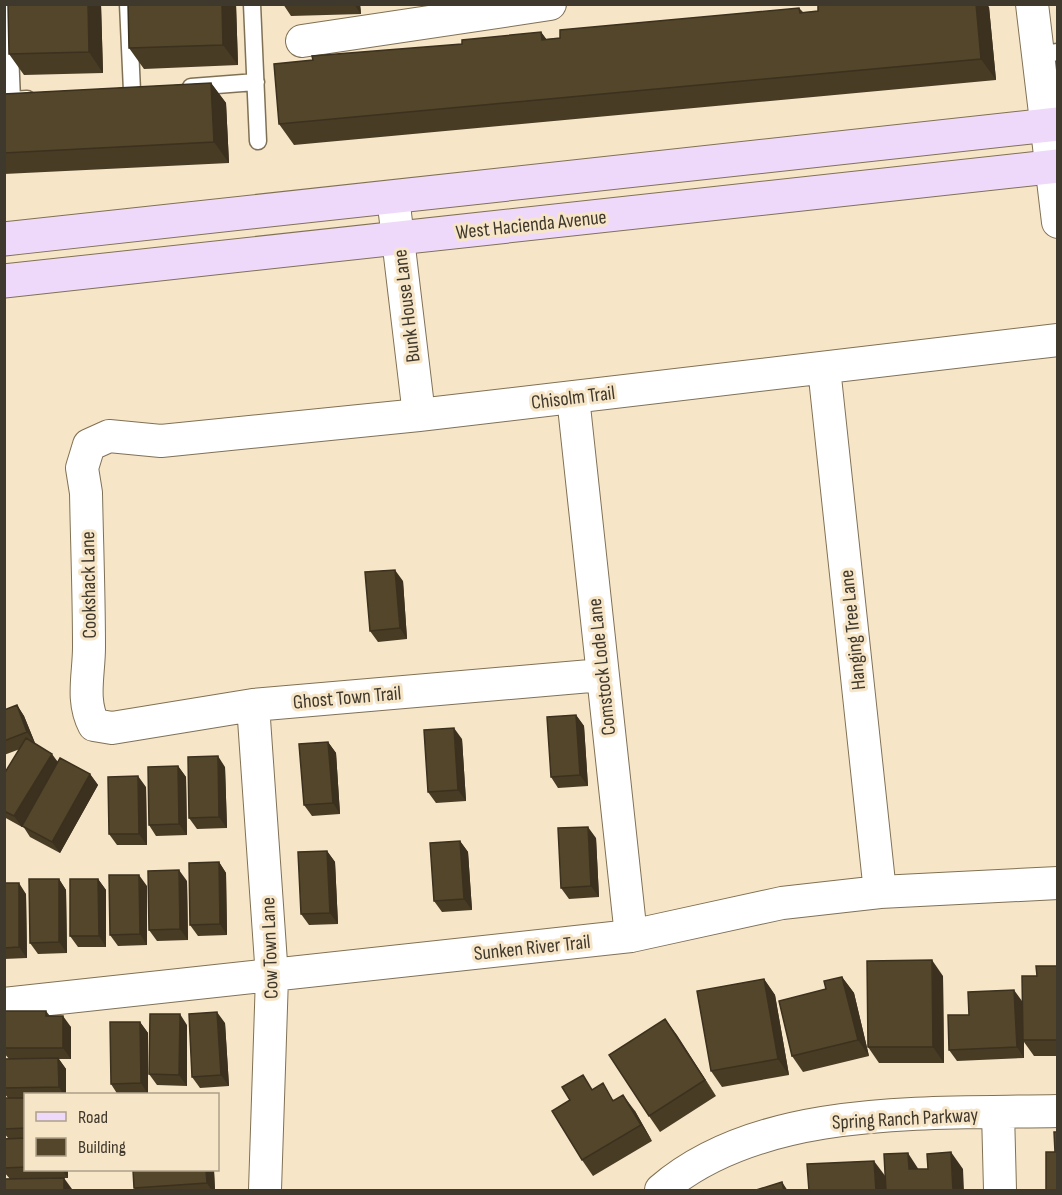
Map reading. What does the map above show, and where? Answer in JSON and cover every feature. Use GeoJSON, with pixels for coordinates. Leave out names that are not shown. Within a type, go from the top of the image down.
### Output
{"type":"FeatureCollection","features":[{"type":"Feature","properties":{"kind":"main road"},"geometry":{"type":"LineString","coordinates":[[4,239],[1051,125]]}},
{"type":"Feature","properties":{"kind":"main road","name":"West Hacienda Avenue"},"geometry":{"type":"LineString","coordinates":[[4,281],[1054,166]]}},
{"type":"Feature","properties":{"kind":"street"},"geometry":{"type":"LineString","coordinates":[[302,41],[408,16],[550,4]]}},
{"type":"Feature","properties":{"kind":"street"},"geometry":{"type":"LineString","coordinates":[[1032,4],[1047,54],[1058,222]]}},
{"type":"Feature","properties":{"kind":"street","name":"Bunk House Lane"},"geometry":{"type":"LineString","coordinates":[[393,197],[419,415]]}},
{"type":"Feature","properties":{"kind":"street","name":"Chisolm Trail"},"geometry":{"type":"LineString","coordinates":[[89,445],[109,436],[161,441],[419,415],[1058,340]]}},
{"type":"Feature","properties":{"kind":"street","name":"Hanging Tree Lane"},"geometry":{"type":"LineString","coordinates":[[824,368],[880,892]]}},
{"type":"Feature","properties":{"kind":"street","name":"Comstock Lode Lane"},"geometry":{"type":"LineString","coordinates":[[573,397],[631,936]]}},
{"type":"Feature","properties":{"kind":"street","name":"Cookshack Lane"},"geometry":{"type":"LineString","coordinates":[[89,445],[82,468],[86,493],[88,628],[86,693],[87,711],[94,725]]}},
{"type":"Feature","properties":{"kind":"street","name":"Ghost Town Trail"},"geometry":{"type":"LineString","coordinates":[[94,725],[122,727],[254,705],[602,675]]}},
{"type":"Feature","properties":{"kind":"street","name":"Cow Town Lane"},"geometry":{"type":"LineString","coordinates":[[254,705],[272,977],[265,1191]]}},
{"type":"Feature","properties":{"kind":"street","name":"Sunken River Trail"},"geometry":{"type":"LineString","coordinates":[[4,1004],[272,977],[631,936],[782,903],[880,892],[1058,883]]}},
{"type":"Feature","properties":{"kind":"street","name":"Spring Ranch Parkway"},"geometry":{"type":"LineString","coordinates":[[661,1191],[674,1179],[724,1152],[774,1133],[808,1125],[853,1117],[1058,1111]]}},
{"type":"Feature","properties":{"kind":"street"},"geometry":{"type":"LineString","coordinates":[[998,1112],[1000,1191]]}},
{"type":"Feature","properties":{"kind":"lane"},"geometry":{"type":"LineString","coordinates":[[8,4],[12,100],[48,97]]}},
{"type":"Feature","properties":{"kind":"lane"},"geometry":{"type":"LineString","coordinates":[[128,4],[126,92],[154,90]]}},
{"type":"Feature","properties":{"kind":"lane"},"geometry":{"type":"LineString","coordinates":[[252,4],[258,141]]}},
{"type":"Feature","properties":{"kind":"lane"},"geometry":{"type":"LineString","coordinates":[[177,88],[256,82]]}},
{"type":"Feature","properties":{"kind":"building"},"geometry":{"type":"Polygon","coordinates":[[[8,4],[88,4],[89,52],[9,54],[8,4]]]}},
{"type":"Feature","properties":{"kind":"building"},"geometry":{"type":"Polygon","coordinates":[[[128,4],[222,4],[223,45],[129,48],[128,4]]]}},
{"type":"Feature","properties":{"kind":"building"},"geometry":{"type":"Polygon","coordinates":[[[818,4],[976,4],[981,59],[279,124],[274,64],[313,60],[312,56],[462,44],[462,40],[541,32],[542,40],[560,38],[560,30],[799,8],[800,13],[818,11],[818,4]]]}},
{"type":"Feature","properties":{"kind":"building"},"geometry":{"type":"Polygon","coordinates":[[[211,83],[214,142],[4,153],[4,94],[211,83]]]}},
{"type":"Feature","properties":{"kind":"building"},"geometry":{"type":"Polygon","coordinates":[[[395,570],[400,628],[370,631],[365,572],[395,570]]]}},
{"type":"Feature","properties":{"kind":"building"},"geometry":{"type":"Polygon","coordinates":[[[17,705],[27,732],[4,741],[4,710],[17,705]]]}},
{"type":"Feature","properties":{"kind":"building"},"geometry":{"type":"Polygon","coordinates":[[[576,715],[580,775],[551,777],[547,717],[576,715]]]}},
{"type":"Feature","properties":{"kind":"building"},"geometry":{"type":"Polygon","coordinates":[[[454,728],[458,790],[428,792],[424,730],[454,728]]]}},
{"type":"Feature","properties":{"kind":"building"},"geometry":{"type":"Polygon","coordinates":[[[26,738],[52,754],[14,816],[4,811],[4,774],[26,738]]]}},
{"type":"Feature","properties":{"kind":"building"},"geometry":{"type":"Polygon","coordinates":[[[328,742],[333,803],[304,805],[299,744],[328,742]]]}},
{"type":"Feature","properties":{"kind":"building"},"geometry":{"type":"Polygon","coordinates":[[[218,756],[219,817],[189,818],[188,757],[218,756]]]}},
{"type":"Feature","properties":{"kind":"building"},"geometry":{"type":"Polygon","coordinates":[[[60,758],[90,774],[52,842],[22,826],[60,758]]]}},
{"type":"Feature","properties":{"kind":"building"},"geometry":{"type":"Polygon","coordinates":[[[178,766],[179,824],[149,825],[148,767],[178,766]]]}},
{"type":"Feature","properties":{"kind":"building"},"geometry":{"type":"Polygon","coordinates":[[[138,776],[139,834],[109,834],[108,777],[138,776]]]}},
{"type":"Feature","properties":{"kind":"building"},"geometry":{"type":"Polygon","coordinates":[[[588,827],[591,886],[561,888],[558,828],[588,827]]]}},
{"type":"Feature","properties":{"kind":"building"},"geometry":{"type":"Polygon","coordinates":[[[460,841],[464,899],[434,901],[430,843],[460,841]]]}},
{"type":"Feature","properties":{"kind":"building"},"geometry":{"type":"Polygon","coordinates":[[[327,851],[330,913],[301,914],[298,852],[327,851]]]}},
{"type":"Feature","properties":{"kind":"building"},"geometry":{"type":"Polygon","coordinates":[[[219,862],[220,924],[190,925],[189,863],[219,862]]]}},
{"type":"Feature","properties":{"kind":"building"},"geometry":{"type":"Polygon","coordinates":[[[179,870],[180,929],[149,930],[148,871],[179,870]]]}},
{"type":"Feature","properties":{"kind":"building"},"geometry":{"type":"Polygon","coordinates":[[[109,875],[139,875],[140,934],[110,935],[109,875]]]}},
{"type":"Feature","properties":{"kind":"building"},"geometry":{"type":"Polygon","coordinates":[[[29,879],[59,879],[59,942],[30,943],[29,879]]]}},
{"type":"Feature","properties":{"kind":"building"},"geometry":{"type":"Polygon","coordinates":[[[70,879],[98,879],[99,936],[70,936],[70,879]]]}},
{"type":"Feature","properties":{"kind":"building"},"geometry":{"type":"Polygon","coordinates":[[[4,883],[19,883],[19,947],[4,948],[4,883]]]}},
{"type":"Feature","properties":{"kind":"building"},"geometry":{"type":"Polygon","coordinates":[[[932,960],[933,1047],[868,1047],[867,961],[932,960]]]}},
{"type":"Feature","properties":{"kind":"building"},"geometry":{"type":"Polygon","coordinates":[[[1036,966],[1058,966],[1058,1040],[1023,1040],[1022,976],[1037,976],[1036,966]]]}},
{"type":"Feature","properties":{"kind":"building"},"geometry":{"type":"Polygon","coordinates":[[[842,977],[858,1040],[792,1056],[779,1001],[826,989],[824,981],[842,977]]]}},
{"type":"Feature","properties":{"kind":"building"},"geometry":{"type":"Polygon","coordinates":[[[764,979],[778,1059],[711,1071],[697,991],[764,979]]]}},
{"type":"Feature","properties":{"kind":"building"},"geometry":{"type":"Polygon","coordinates":[[[1014,990],[1017,1047],[949,1050],[948,1015],[969,1015],[968,992],[1014,990]]]}},
{"type":"Feature","properties":{"kind":"building"},"geometry":{"type":"Polygon","coordinates":[[[4,1011],[46,1011],[46,1016],[63,1016],[63,1048],[4,1048],[4,1011]]]}},
{"type":"Feature","properties":{"kind":"building"},"geometry":{"type":"Polygon","coordinates":[[[217,1012],[221,1075],[192,1077],[189,1014],[217,1012]]]}},
{"type":"Feature","properties":{"kind":"building"},"geometry":{"type":"Polygon","coordinates":[[[150,1014],[180,1014],[179,1075],[149,1074],[150,1014]]]}},
{"type":"Feature","properties":{"kind":"building"},"geometry":{"type":"Polygon","coordinates":[[[665,1019],[705,1080],[649,1116],[609,1055],[665,1019]]]}},
{"type":"Feature","properties":{"kind":"building"},"geometry":{"type":"Polygon","coordinates":[[[110,1022],[140,1022],[141,1083],[111,1084],[110,1022]]]}},
{"type":"Feature","properties":{"kind":"building"},"geometry":{"type":"Polygon","coordinates":[[[58,1058],[59,1087],[4,1088],[4,1059],[58,1058]]]}},
{"type":"Feature","properties":{"kind":"building"},"geometry":{"type":"Polygon","coordinates":[[[583,1075],[592,1090],[603,1083],[613,1101],[623,1095],[641,1125],[582,1160],[552,1111],[570,1100],[562,1087],[583,1075]]]}},
{"type":"Feature","properties":{"kind":"building"},"geometry":{"type":"Polygon","coordinates":[[[4,1098],[24,1098],[24,1128],[4,1129],[4,1098]]]}},
{"type":"Feature","properties":{"kind":"building"},"geometry":{"type":"Polygon","coordinates":[[[1054,1132],[1058,1132],[1058,1191],[1046,1191],[1046,1152],[1055,1152],[1054,1132]]]}},
{"type":"Feature","properties":{"kind":"building"},"geometry":{"type":"Polygon","coordinates":[[[24,1138],[24,1167],[4,1168],[4,1139],[24,1138]]]}},
{"type":"Feature","properties":{"kind":"building"},"geometry":{"type":"Polygon","coordinates":[[[951,1152],[953,1191],[886,1191],[884,1154],[908,1153],[909,1169],[928,1169],[927,1154],[951,1152]]]}},
{"type":"Feature","properties":{"kind":"building"},"geometry":{"type":"Polygon","coordinates":[[[874,1161],[876,1191],[809,1191],[807,1164],[874,1161]]]}},
{"type":"Feature","properties":{"kind":"building"},"geometry":{"type":"Polygon","coordinates":[[[133,1171],[206,1171],[207,1183],[134,1188],[133,1171]]]}},
{"type":"Feature","properties":{"kind":"building"},"geometry":{"type":"Polygon","coordinates":[[[64,1178],[64,1191],[4,1191],[4,1179],[64,1178]]]}},
{"type":"Feature","properties":{"kind":"building"},"geometry":{"type":"Polygon","coordinates":[[[782,1182],[784,1191],[753,1191],[782,1182]]]}}]}
